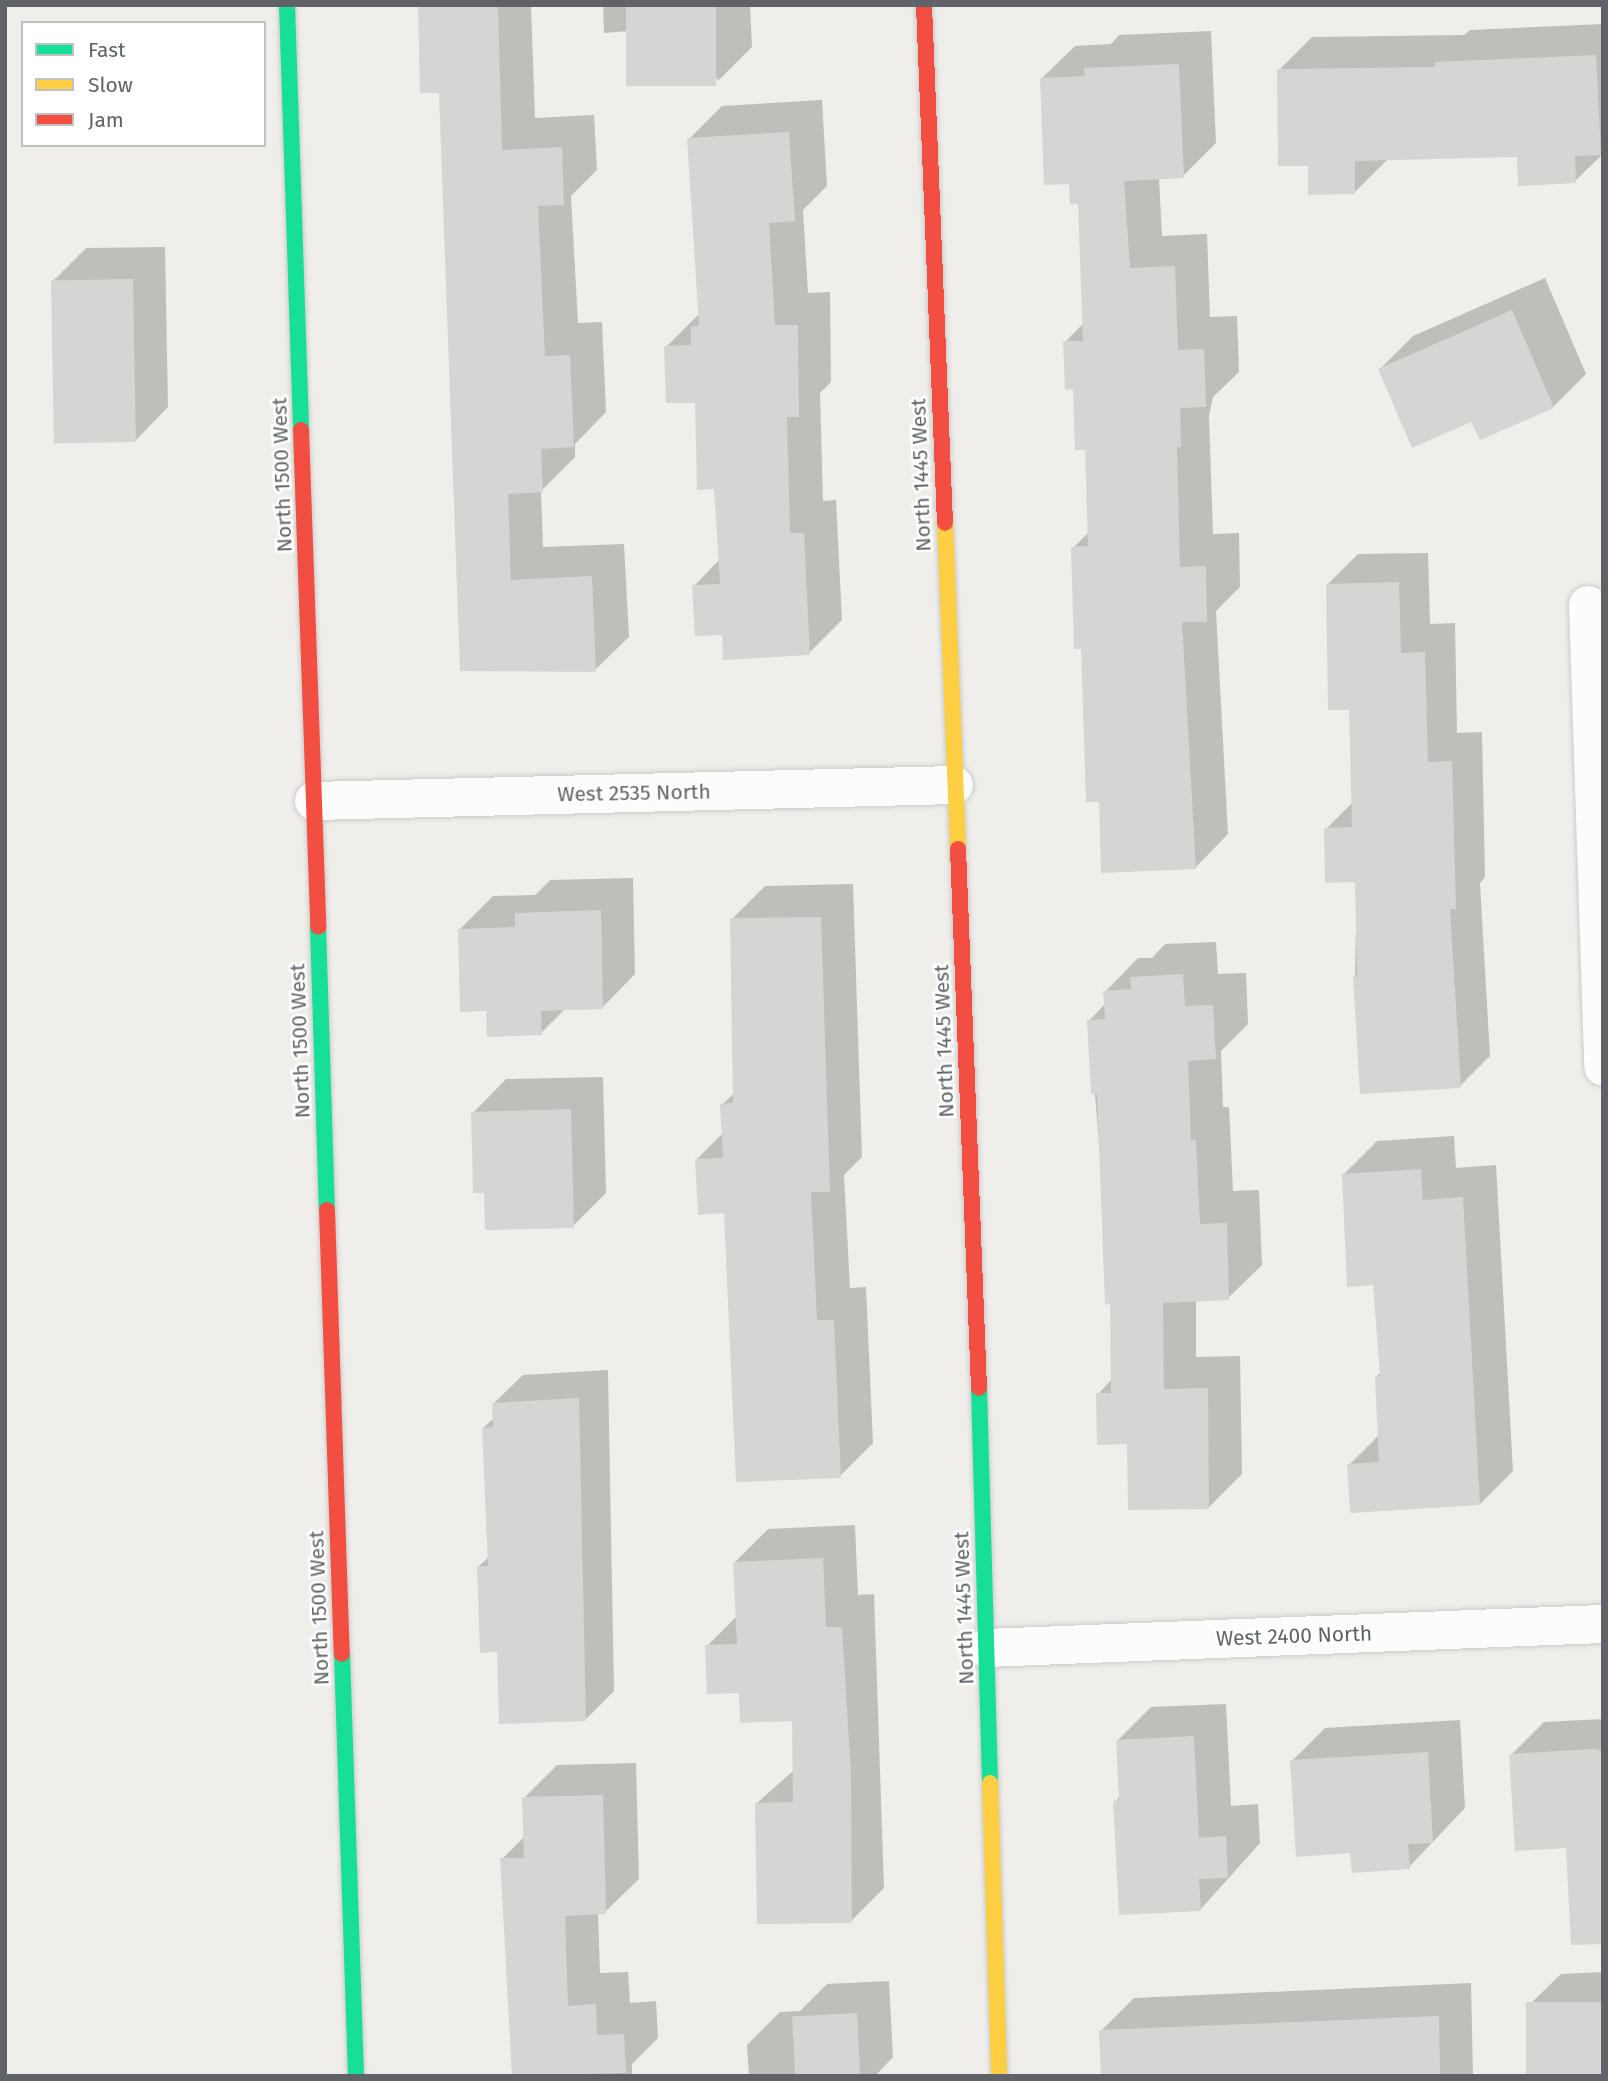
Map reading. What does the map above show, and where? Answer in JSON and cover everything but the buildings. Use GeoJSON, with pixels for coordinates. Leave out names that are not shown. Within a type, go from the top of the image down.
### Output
{"type":"FeatureCollection","features":[{"type":"Feature","properties":{"kind":"street","name":"North 1500 West"},"geometry":{"type":"LineString","coordinates":[[287,5],[356,2076]]}},
{"type":"Feature","properties":{"kind":"street","name":"North 1445 West"},"geometry":{"type":"LineString","coordinates":[[924,5],[986,1648],[999,2076]]}},
{"type":"Feature","properties":{"kind":"street"},"geometry":{"type":"LineString","coordinates":[[1588,605],[1603,1067]]}},
{"type":"Feature","properties":{"kind":"street","name":"West 2535 North"},"geometry":{"type":"LineString","coordinates":[[314,801],[954,785]]}},
{"type":"Feature","properties":{"kind":"street","name":"West 2400 North"},"geometry":{"type":"LineString","coordinates":[[986,1648],[1603,1624]]}},
{"type":"Feature","properties":{"kind":"traffic: fast"},"geometry":{"type":"LineString","coordinates":[[287,5],[301,430]]}},
{"type":"Feature","properties":{"kind":"traffic: fast"},"geometry":{"type":"LineString","coordinates":[[318,927],[327,1210]]}},
{"type":"Feature","properties":{"kind":"traffic: fast"},"geometry":{"type":"LineString","coordinates":[[979,1388],[990,1783]]}},
{"type":"Feature","properties":{"kind":"traffic: fast"},"geometry":{"type":"LineString","coordinates":[[342,1654],[356,2076]]}},
{"type":"Feature","properties":{"kind":"traffic: slow"},"geometry":{"type":"LineString","coordinates":[[945,523],[958,849]]}},
{"type":"Feature","properties":{"kind":"traffic: slow"},"geometry":{"type":"LineString","coordinates":[[990,1783],[999,2076]]}},
{"type":"Feature","properties":{"kind":"traffic: jam"},"geometry":{"type":"LineString","coordinates":[[924,5],[945,523]]}},
{"type":"Feature","properties":{"kind":"traffic: jam"},"geometry":{"type":"LineString","coordinates":[[301,430],[318,927]]}},
{"type":"Feature","properties":{"kind":"traffic: jam"},"geometry":{"type":"LineString","coordinates":[[958,849],[979,1388]]}},
{"type":"Feature","properties":{"kind":"traffic: jam"},"geometry":{"type":"LineString","coordinates":[[327,1210],[342,1654]]}}]}
